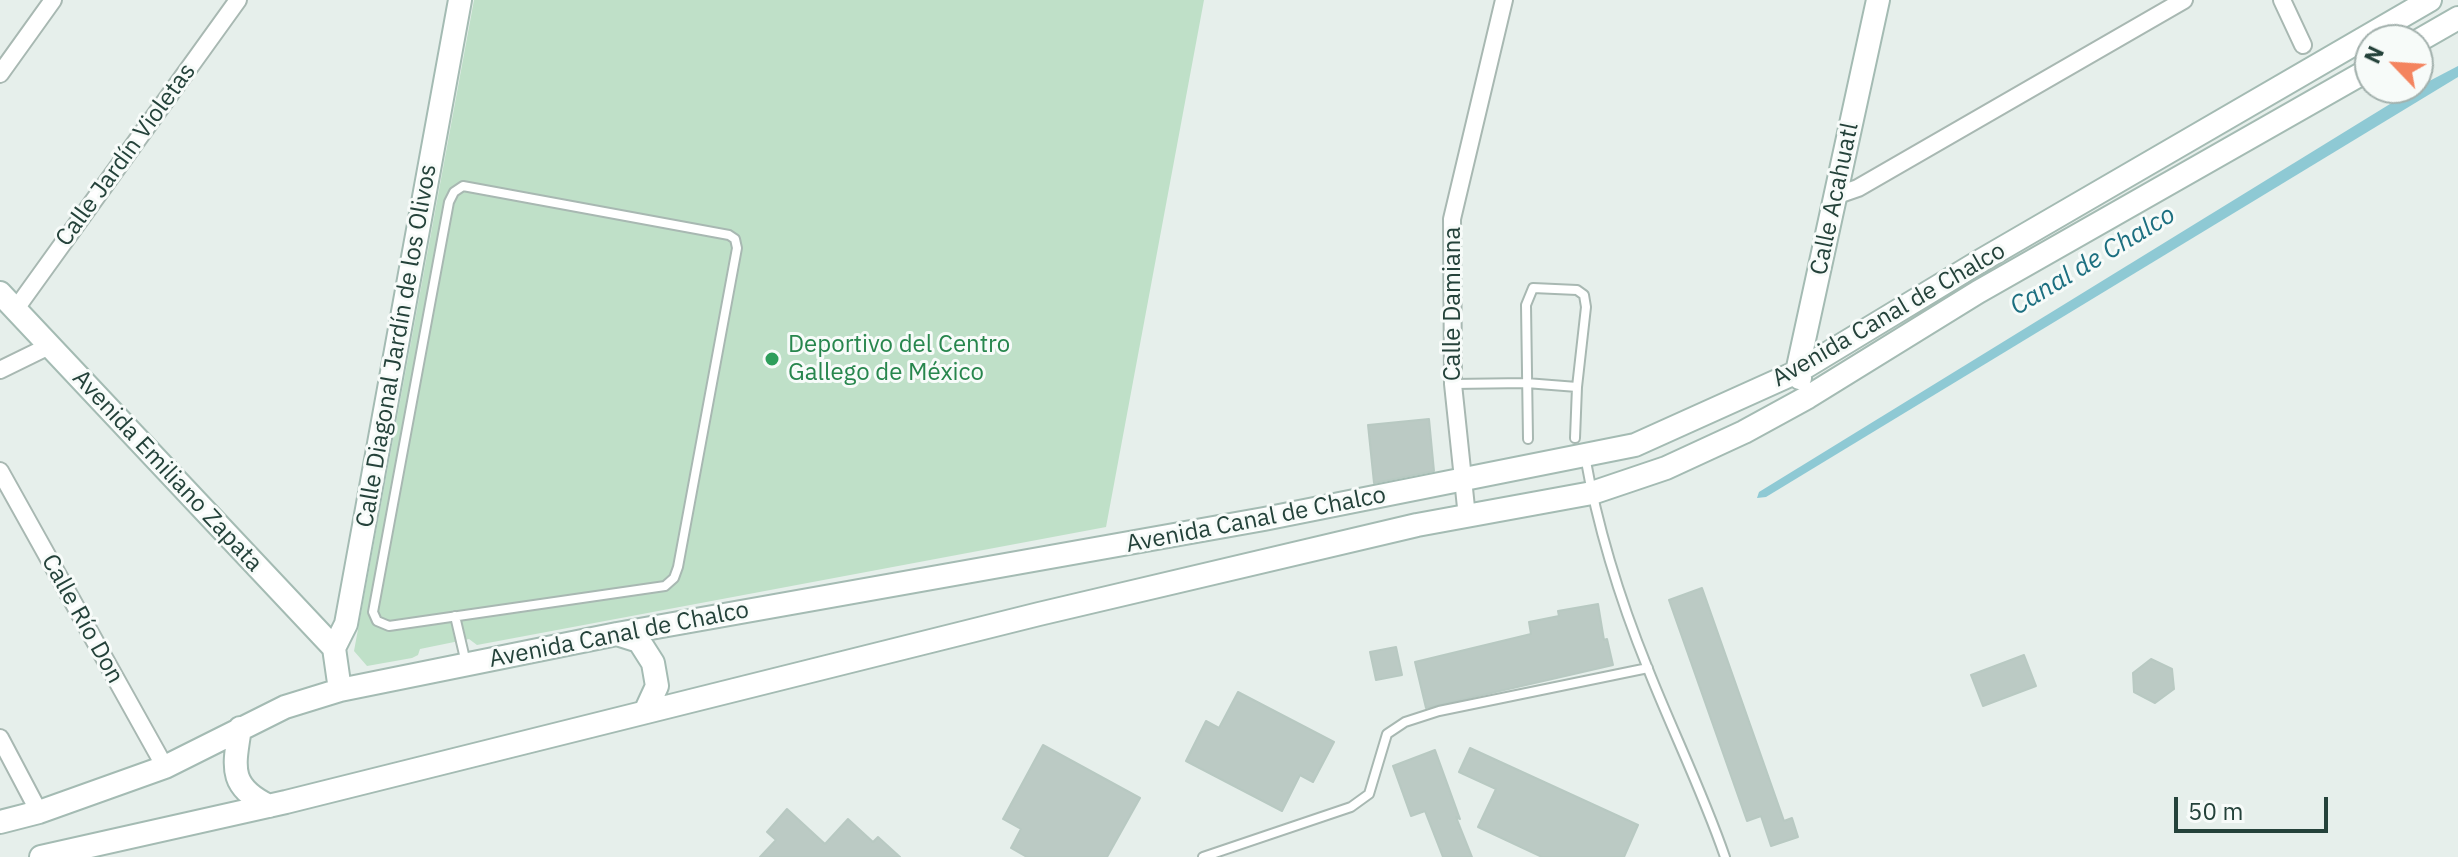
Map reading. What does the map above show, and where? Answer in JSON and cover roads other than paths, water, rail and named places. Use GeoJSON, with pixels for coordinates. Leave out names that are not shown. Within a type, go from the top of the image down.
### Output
{"type":"FeatureCollection","features":[{"type":"Feature","properties":{"kind":"main road","name":"Calle Diagonal Jardín de los Olivos"},"geometry":{"type":"LineString","coordinates":[[340,690],[334,648],[346,624],[460,0]]}},
{"type":"Feature","properties":{"kind":"main road","name":"Calle Acahuatl"},"geometry":{"type":"LineString","coordinates":[[1797,372],[1878,0]]}},
{"type":"Feature","properties":{"kind":"main road","name":"Avenida Canal de Chalco"},"geometry":{"type":"LineString","coordinates":[[0,822],[39,812],[165,767],[285,707],[340,690],[617,634],[1091,551],[1464,480],[1580,447],[1635,445],[1797,372],[1982,260],[2430,0]]}},
{"type":"Feature","properties":{"kind":"main road"},"geometry":{"type":"LineString","coordinates":[[2434,32],[2458,18]]}},
{"type":"Feature","properties":{"kind":"main road","name":"Avenida Canal de Chalco"},"geometry":{"type":"LineString","coordinates":[[41,857],[269,806],[1039,614],[1417,525],[1592,493],[1666,468],[1744,432],[1808,397],[1978,292],[2354,78]]}},
{"type":"Feature","properties":{"kind":"main road","name":"Avenida Emiliano Zapata"},"geometry":{"type":"LineString","coordinates":[[8,301],[334,648]]}},
{"type":"Feature","properties":{"kind":"main road"},"geometry":{"type":"LineString","coordinates":[[1797,372],[1808,397]]}},
{"type":"Feature","properties":{"kind":"main road"},"geometry":{"type":"LineString","coordinates":[[617,634],[639,641],[653,663],[657,686],[645,712]]}},
{"type":"Feature","properties":{"kind":"main road"},"geometry":{"type":"LineString","coordinates":[[240,728],[234,766],[241,785],[269,806]]}},
{"type":"Feature","properties":{"kind":"street"},"geometry":{"type":"LineString","coordinates":[[0,74],[53,0]]}},
{"type":"Feature","properties":{"kind":"street","name":"Calle Jardín Violetas"},"geometry":{"type":"LineString","coordinates":[[8,301],[238,0]]}},
{"type":"Feature","properties":{"kind":"street","name":"Calle Damiana"},"geometry":{"type":"LineString","coordinates":[[1467,517],[1453,384],[1452,219],[1504,0]]}},
{"type":"Feature","properties":{"kind":"street"},"geometry":{"type":"LineString","coordinates":[[1835,196],[1858,188],[2184,0]]}},
{"type":"Feature","properties":{"kind":"street"},"geometry":{"type":"LineString","coordinates":[[2282,0],[2303,45]]}},
{"type":"Feature","properties":{"kind":"street"},"geometry":{"type":"LineString","coordinates":[[0,370],[49,346]]}},
{"type":"Feature","properties":{"kind":"street","name":"Calle Río Don"},"geometry":{"type":"LineString","coordinates":[[0,471],[165,767]]}},
{"type":"Feature","properties":{"kind":"street"},"geometry":{"type":"LineString","coordinates":[[0,738],[39,812]]}},
{"type":"Feature","properties":{"kind":"lane"},"geometry":{"type":"LineString","coordinates":[[463,186],[729,235],[735,239],[737,248],[674,578],[665,586],[455,616],[389,626],[377,621],[373,612],[449,202],[454,192],[463,186]]}},
{"type":"Feature","properties":{"kind":"lane"},"geometry":{"type":"LineString","coordinates":[[1528,439],[1526,305],[1529,295],[1533,288],[1577,290],[1584,295],[1586,307],[1577,387],[1580,447],[1613,576],[1725,857]]}},
{"type":"Feature","properties":{"kind":"lane"},"geometry":{"type":"LineString","coordinates":[[1453,384],[1526,383],[1577,387]]}},
{"type":"Feature","properties":{"kind":"lane"},"geometry":{"type":"LineString","coordinates":[[455,616],[466,664]]}},
{"type":"Feature","properties":{"kind":"lane"},"geometry":{"type":"LineString","coordinates":[[1203,857],[1351,807],[1369,794],[1387,734],[1405,722],[1439,711],[1648,668]]}},
{"type":"Feature","properties":{"kind":"water"},"geometry":{"type":"Polygon","coordinates":[[[2458,66],[2458,77],[2434,92],[2434,79],[2458,66]]]}},
{"type":"Feature","properties":{"kind":"water"},"geometry":{"type":"Polygon","coordinates":[[[2390,104],[2414,104],[1766,497],[1757,498],[1759,492],[2390,104]]]}},
{"type":"Feature","properties":{"kind":"place","name":"Deportivo del Centro Gallego de México"},"geometry":{"type":"Point","coordinates":[772,359]}},
{"type":"Feature","properties":{"kind":"water label","name":"Canal de Chalco"},"geometry":{"type":"Point","coordinates":[2093,261]}}]}
